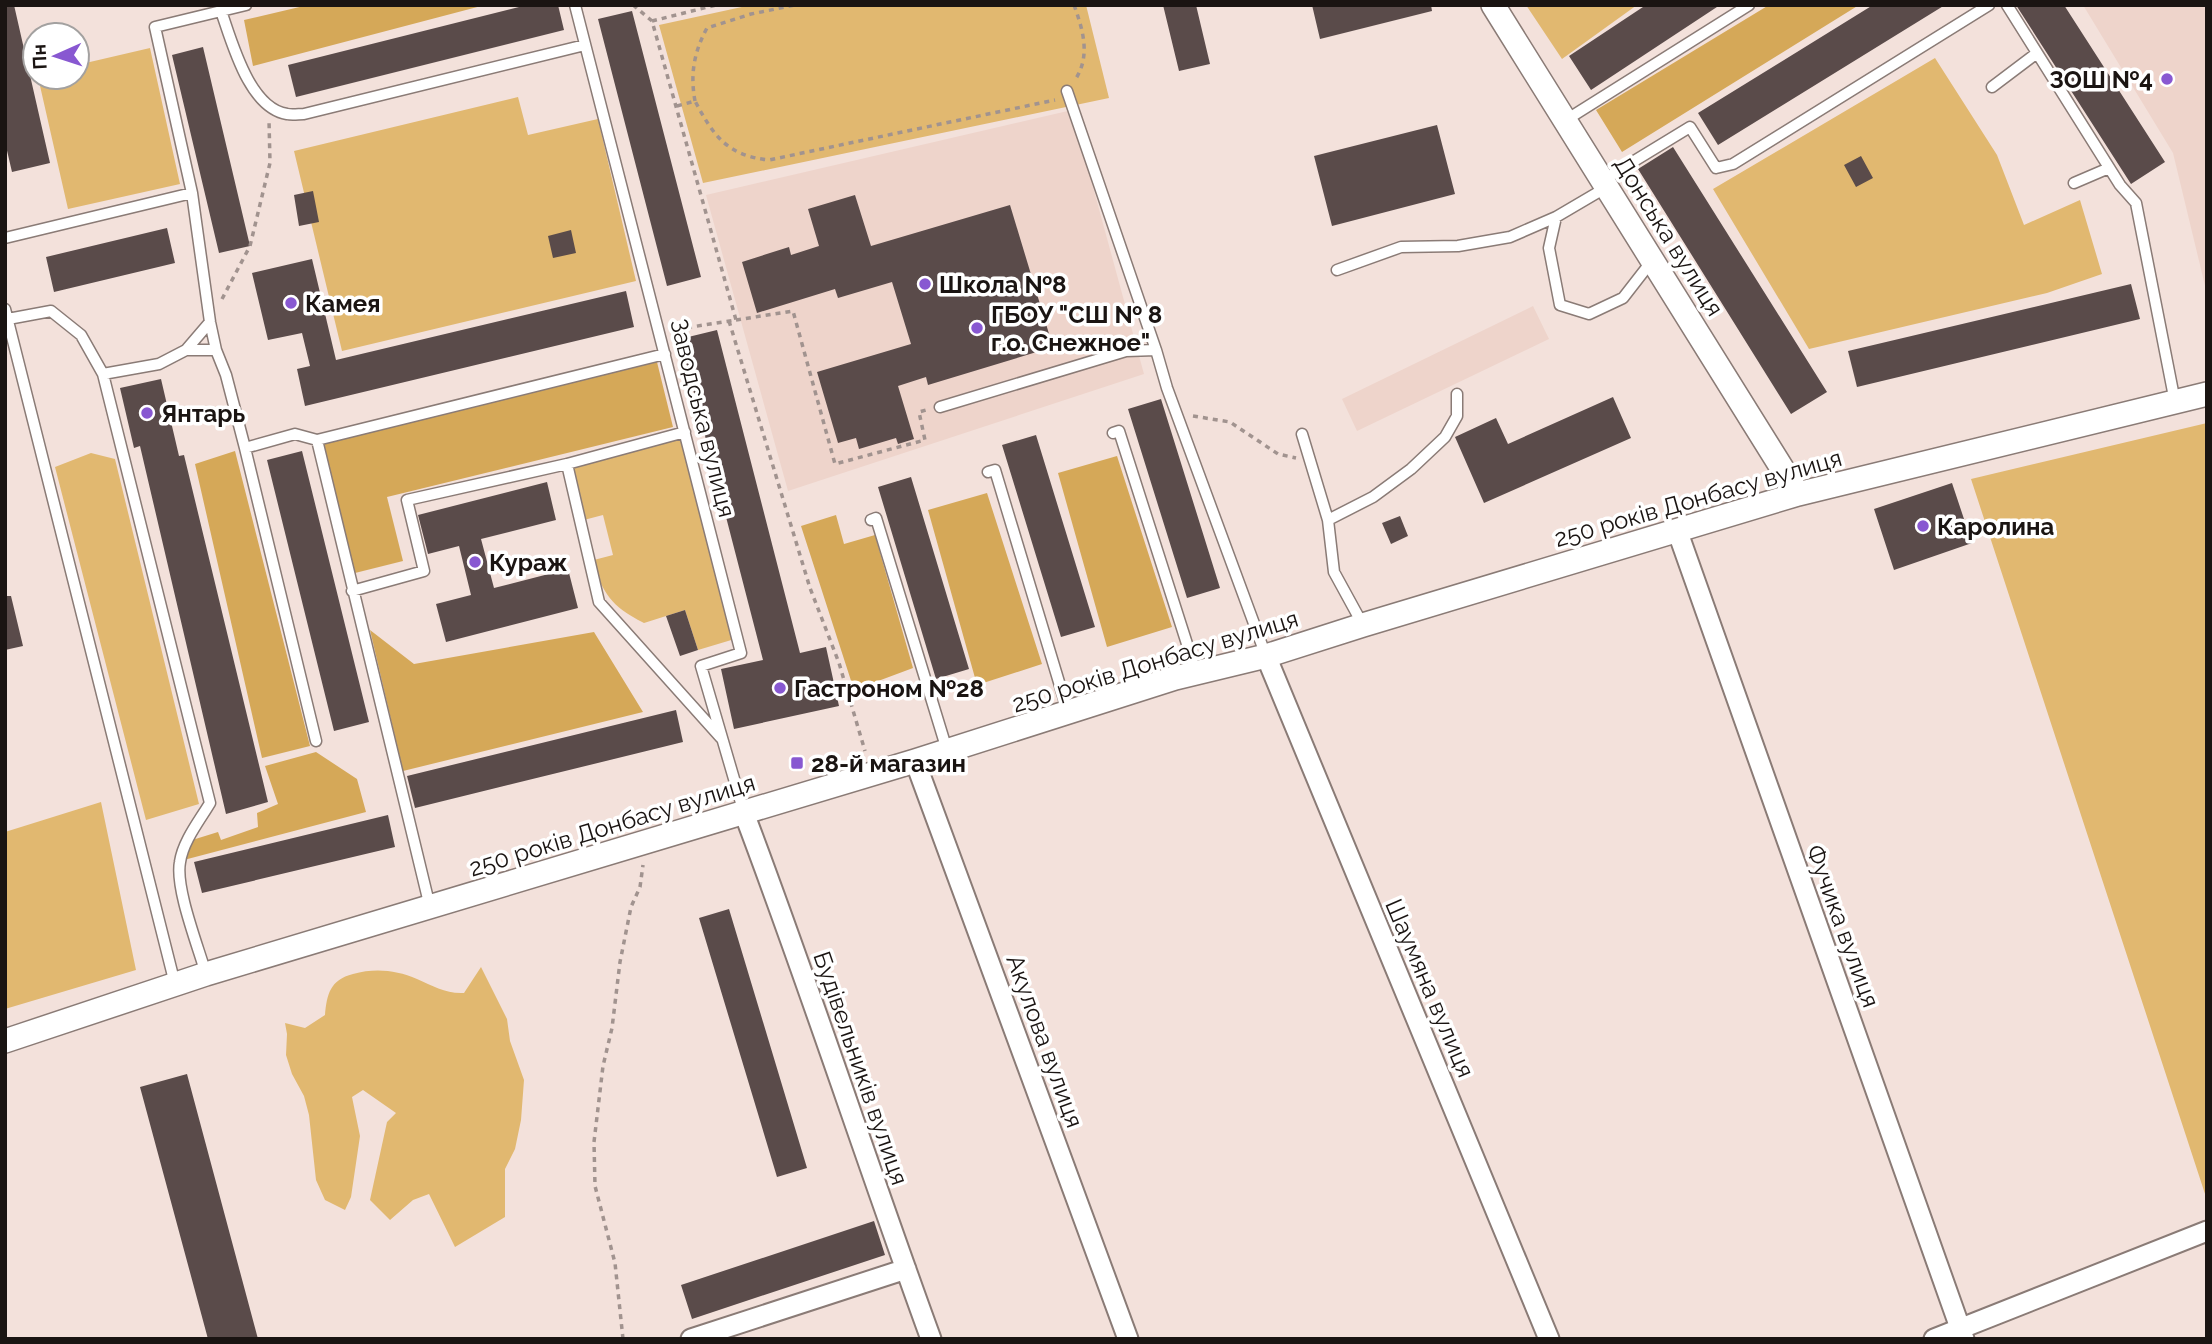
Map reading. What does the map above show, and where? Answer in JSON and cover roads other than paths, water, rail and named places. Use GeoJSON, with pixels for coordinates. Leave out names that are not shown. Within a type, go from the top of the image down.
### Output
{"type":"FeatureCollection","features":[{"type":"Feature","properties":{"kind":"street","name":"Донська вулиця"},"geometry":{"type":"LineString","coordinates":[[1493,5],[1798,494]]}},
{"type":"Feature","properties":{"kind":"street","name":"250 років Донбасу вулиця"},"geometry":{"type":"LineString","coordinates":[[5,1041],[206,974],[948,751],[1196,672],[1266,656],[1798,494],[2207,394]]}},
{"type":"Feature","properties":{"kind":"street","name":"Фучика вулиця"},"geometry":{"type":"LineString","coordinates":[[1677,530],[1962,1334]]}},
{"type":"Feature","properties":{"kind":"street","name":"Шаумяна вулиця"},"geometry":{"type":"LineString","coordinates":[[1266,656],[1549,1339]]}},
{"type":"Feature","properties":{"kind":"street","name":"Акулова вулиця"},"geometry":{"type":"LineString","coordinates":[[915,761],[1128,1339]]}},
{"type":"Feature","properties":{"kind":"street","name":"Будівельників вулиця"},"geometry":{"type":"LineString","coordinates":[[744,813],[778,902],[931,1339]]}},
{"type":"Feature","properties":{"kind":"street"},"geometry":{"type":"LineString","coordinates":[[1934,1339],[1962,1334],[2207,1231]]}},
{"type":"Feature","properties":{"kind":"street"},"geometry":{"type":"LineString","coordinates":[[691,1339],[906,1269]]}},
{"type":"Feature","properties":{"kind":"lane"},"geometry":{"type":"LineString","coordinates":[[246,5],[155,27],[192,192],[216,350],[226,375],[245,447],[316,741]]}},
{"type":"Feature","properties":{"kind":"lane","name":"Заводська вулиця"},"geometry":{"type":"LineString","coordinates":[[575,5],[741,653],[701,666],[744,813]]}},
{"type":"Feature","properties":{"kind":"lane"},"geometry":{"type":"LineString","coordinates":[[1566,120],[1749,5]]}},
{"type":"Feature","properties":{"kind":"lane"},"geometry":{"type":"LineString","coordinates":[[1337,270],[1401,247],[1458,246],[1510,237],[1556,217],[1690,127],[1716,168],[1733,164],[1989,5]]}},
{"type":"Feature","properties":{"kind":"lane"},"geometry":{"type":"LineString","coordinates":[[2007,5],[2109,168],[2136,203],[2175,402]]}},
{"type":"Feature","properties":{"kind":"lane"},"geometry":{"type":"LineString","coordinates":[[221,11],[240,66],[258,95],[286,114],[304,114],[585,45]]}},
{"type":"Feature","properties":{"kind":"lane"},"geometry":{"type":"LineString","coordinates":[[1992,88],[2037,53]]}},
{"type":"Feature","properties":{"kind":"lane"},"geometry":{"type":"LineString","coordinates":[[1067,91],[1177,415],[1266,656]]}},
{"type":"Feature","properties":{"kind":"lane"},"geometry":{"type":"LineString","coordinates":[[2074,183],[2109,168]]}},
{"type":"Feature","properties":{"kind":"lane"},"geometry":{"type":"LineString","coordinates":[[5,238],[192,192]]}},
{"type":"Feature","properties":{"kind":"lane"},"geometry":{"type":"LineString","coordinates":[[1556,217],[1549,248],[1560,305],[1589,314],[1623,298],[1653,260]]}},
{"type":"Feature","properties":{"kind":"lane"},"geometry":{"type":"LineString","coordinates":[[175,985],[7,314],[51,311],[81,335],[103,374],[210,803],[180,861],[180,882],[206,974]]}},
{"type":"Feature","properties":{"kind":"lane"},"geometry":{"type":"LineString","coordinates":[[103,374],[159,364],[186,350],[210,320]]}},
{"type":"Feature","properties":{"kind":"lane"},"geometry":{"type":"LineString","coordinates":[[186,350],[216,350]]}},
{"type":"Feature","properties":{"kind":"lane"},"geometry":{"type":"LineString","coordinates":[[940,407],[1126,351],[1156,350]]}},
{"type":"Feature","properties":{"kind":"lane"},"geometry":{"type":"LineString","coordinates":[[245,447],[295,434],[317,440],[665,354]]}},
{"type":"Feature","properties":{"kind":"lane"},"geometry":{"type":"LineString","coordinates":[[1328,520],[1373,497],[1410,469],[1445,437],[1457,415],[1457,394]]}},
{"type":"Feature","properties":{"kind":"lane"},"geometry":{"type":"LineString","coordinates":[[1113,433],[1119,431],[1196,672]]}},
{"type":"Feature","properties":{"kind":"lane"},"geometry":{"type":"LineString","coordinates":[[352,591],[424,571],[407,500],[567,464],[684,432]]}},
{"type":"Feature","properties":{"kind":"lane"},"geometry":{"type":"LineString","coordinates":[[1303,434],[1328,520],[1335,572],[1363,625]]}},
{"type":"Feature","properties":{"kind":"lane"},"geometry":{"type":"LineString","coordinates":[[317,440],[430,907]]}},
{"type":"Feature","properties":{"kind":"lane"},"geometry":{"type":"LineString","coordinates":[[567,464],[599,601],[723,741]]}},
{"type":"Feature","properties":{"kind":"lane"},"geometry":{"type":"LineString","coordinates":[[988,472],[995,470],[1068,712]]}},
{"type":"Feature","properties":{"kind":"lane"},"geometry":{"type":"LineString","coordinates":[[871,520],[876,518],[948,751]]}},
{"type":"Feature","properties":{"kind":"place","name":"ЗОШ №4"},"geometry":{"type":"Point","coordinates":[2167,79]}},
{"type":"Feature","properties":{"kind":"place","name":"Школа №8"},"geometry":{"type":"Point","coordinates":[925,284]}},
{"type":"Feature","properties":{"kind":"place","name":"Камея"},"geometry":{"type":"Point","coordinates":[291,303]}},
{"type":"Feature","properties":{"kind":"place","name":"ГБОУ \"СШ № 8 г.о. Снежное\""},"geometry":{"type":"Point","coordinates":[977,328]}},
{"type":"Feature","properties":{"kind":"place","name":"Янтарь"},"geometry":{"type":"Point","coordinates":[147,413]}},
{"type":"Feature","properties":{"kind":"place","name":"Каролина"},"geometry":{"type":"Point","coordinates":[1923,526]}},
{"type":"Feature","properties":{"kind":"place","name":"Кураж"},"geometry":{"type":"Point","coordinates":[475,562]}},
{"type":"Feature","properties":{"kind":"place","name":"Гастроном №28"},"geometry":{"type":"Point","coordinates":[780,688]}},
{"type":"Feature","properties":{"kind":"place","name":"28-й магазин"},"geometry":{"type":"Point","coordinates":[797,763]}}]}
